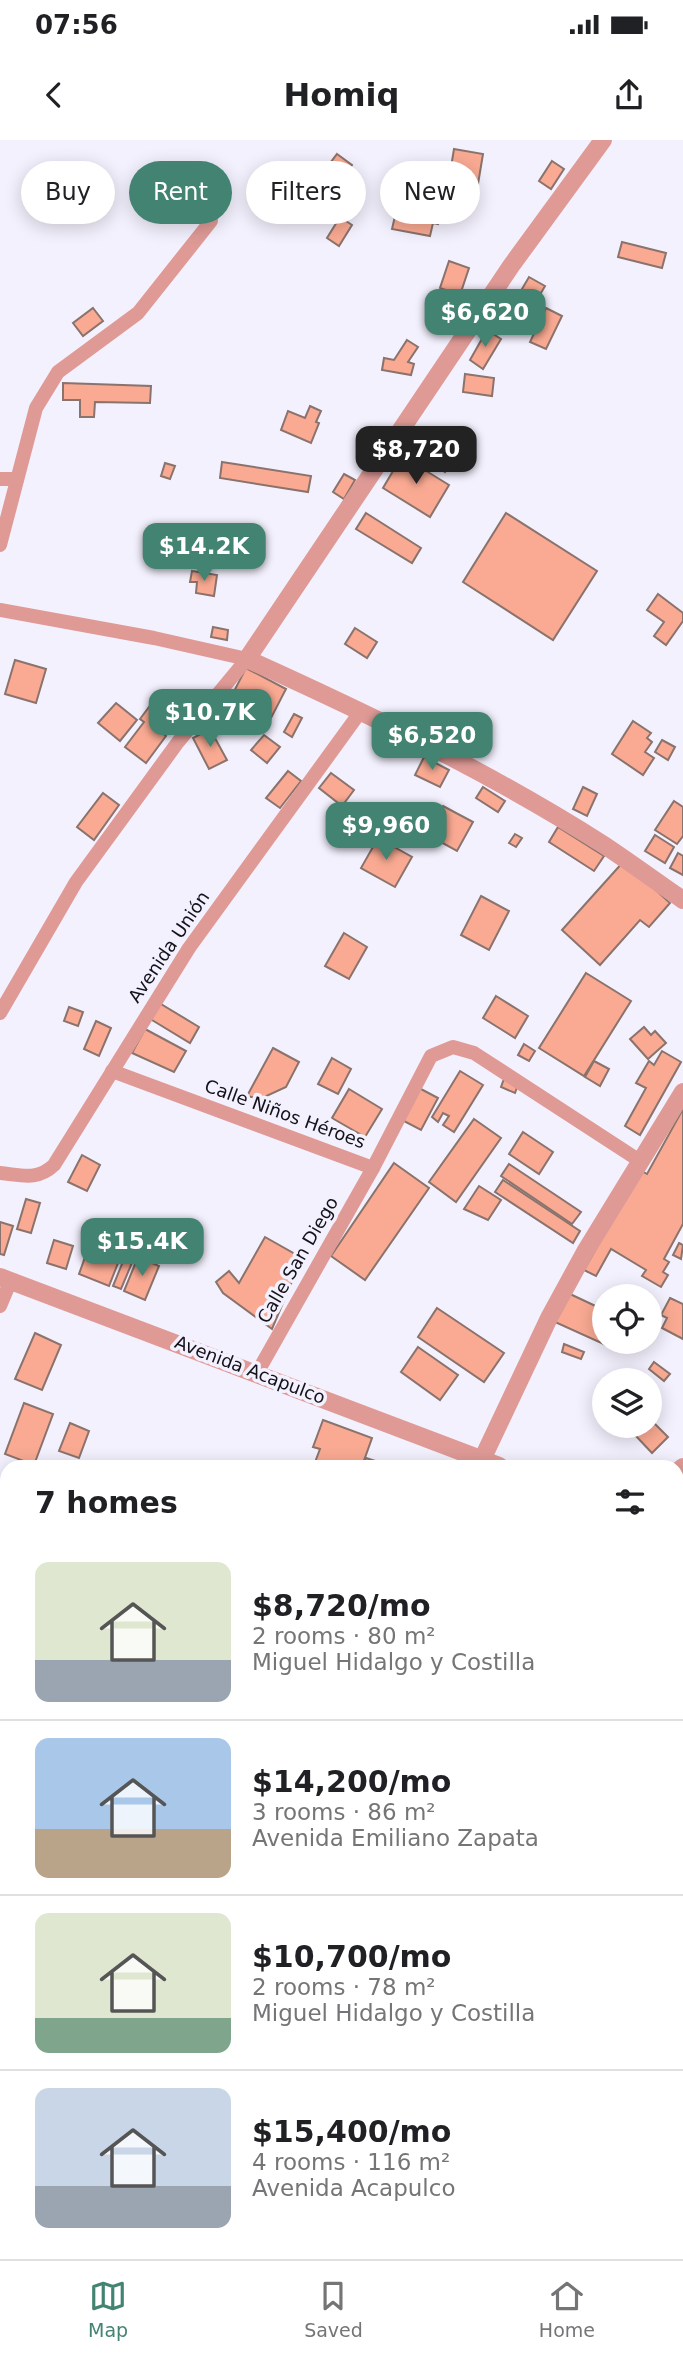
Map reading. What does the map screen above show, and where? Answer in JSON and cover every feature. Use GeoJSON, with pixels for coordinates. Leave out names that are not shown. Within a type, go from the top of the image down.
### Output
{"type":"FeatureCollection","features":[{"type":"Feature","properties":{"kind":"street"},"geometry":{"type":"LineString","coordinates":[[0,1013],[76,882],[178,742],[247,659],[511,267],[603,140]]}},
{"type":"Feature","properties":{"kind":"street"},"geometry":{"type":"LineString","coordinates":[[0,545],[36,408],[58,372],[138,313],[209,224]]}},
{"type":"Feature","properties":{"kind":"street"},"geometry":{"type":"LineString","coordinates":[[0,478],[17,478]]}},
{"type":"Feature","properties":{"kind":"street"},"geometry":{"type":"LineString","coordinates":[[0,610],[154,638],[247,659],[361,711],[508,789],[604,845],[683,900]]}},
{"type":"Feature","properties":{"kind":"street","name":"Avenida Unión"},"geometry":{"type":"LineString","coordinates":[[0,1173],[44,1175],[54,1165],[189,948],[361,711]]}},
{"type":"Feature","properties":{"kind":"street","name":"Calle Niños Héroes"},"geometry":{"type":"LineString","coordinates":[[112,1071],[373,1168],[431,1056],[453,1048],[474,1053],[640,1161]]}},
{"type":"Feature","properties":{"kind":"street"},"geometry":{"type":"LineString","coordinates":[[482,1460],[549,1318],[585,1252],[683,1092]]}},
{"type":"Feature","properties":{"kind":"street","name":"Calle San Diego"},"geometry":{"type":"LineString","coordinates":[[257,1373],[373,1168]]}},
{"type":"Feature","properties":{"kind":"street"},"geometry":{"type":"LineString","coordinates":[[0,1306],[6,1278]]}},
{"type":"Feature","properties":{"kind":"street","name":"Avenida Acapulco"},"geometry":{"type":"LineString","coordinates":[[6,1278],[257,1373],[474,1460]]}},
{"type":"Feature","properties":{"kind":"building"},"geometry":{"type":"Polygon","coordinates":[[[454,149],[483,154],[480,172],[480,161],[452,161],[454,149]]]}},
{"type":"Feature","properties":{"kind":"building"},"geometry":{"type":"Polygon","coordinates":[[[337,154],[347,161],[332,161],[337,154]]]}},
{"type":"Feature","properties":{"kind":"building"},"geometry":{"type":"Polygon","coordinates":[[[552,161],[564,169],[551,189],[539,181],[552,161]]]}},
{"type":"Feature","properties":{"kind":"building"},"geometry":{"type":"Polygon","coordinates":[[[336,224],[352,225],[339,246],[327,238],[336,224]]]}},
{"type":"Feature","properties":{"kind":"building"},"geometry":{"type":"Polygon","coordinates":[[[393,224],[433,224],[430,236],[392,229],[393,224]]]}},
{"type":"Feature","properties":{"kind":"building"},"geometry":{"type":"Polygon","coordinates":[[[622,242],[666,253],[662,268],[618,257],[622,242]]]}},
{"type":"Feature","properties":{"kind":"building"},"geometry":{"type":"Polygon","coordinates":[[[449,261],[469,268],[460,295],[440,288],[449,261]]]}},
{"type":"Feature","properties":{"kind":"building"},"geometry":{"type":"Polygon","coordinates":[[[529,277],[545,286],[531,310],[515,301],[529,277]]]}},
{"type":"Feature","properties":{"kind":"building"},"geometry":{"type":"Polygon","coordinates":[[[93,308],[103,321],[83,336],[73,323],[93,308]]]}},
{"type":"Feature","properties":{"kind":"building"},"geometry":{"type":"Polygon","coordinates":[[[546,308],[562,316],[546,349],[530,342],[546,308]]]}},
{"type":"Feature","properties":{"kind":"building"},"geometry":{"type":"Polygon","coordinates":[[[487,330],[501,339],[483,369],[470,360],[487,330]]]}},
{"type":"Feature","properties":{"kind":"building"},"geometry":{"type":"Polygon","coordinates":[[[407,340],[418,347],[408,362],[414,364],[411,375],[382,370],[384,358],[394,360],[407,340]]]}},
{"type":"Feature","properties":{"kind":"building"},"geometry":{"type":"Polygon","coordinates":[[[465,374],[494,378],[492,396],[463,392],[465,374]]]}},
{"type":"Feature","properties":{"kind":"building"},"geometry":{"type":"Polygon","coordinates":[[[63,383],[151,386],[150,403],[95,402],[94,417],[80,417],[80,400],[63,400],[63,383]]]}},
{"type":"Feature","properties":{"kind":"building"},"geometry":{"type":"Polygon","coordinates":[[[310,406],[321,411],[311,443],[281,430],[288,411],[305,418],[310,406]]]}},
{"type":"Feature","properties":{"kind":"building"},"geometry":{"type":"Polygon","coordinates":[[[444,436],[462,448],[445,472],[428,460],[444,436]]]}},
{"type":"Feature","properties":{"kind":"building"},"geometry":{"type":"Polygon","coordinates":[[[402,456],[449,485],[430,517],[383,488],[402,456]]]}},
{"type":"Feature","properties":{"kind":"building"},"geometry":{"type":"Polygon","coordinates":[[[222,462],[311,476],[308,492],[220,478],[222,462]]]}},
{"type":"Feature","properties":{"kind":"building"},"geometry":{"type":"Polygon","coordinates":[[[165,463],[175,466],[170,479],[161,476],[165,463]]]}},
{"type":"Feature","properties":{"kind":"building"},"geometry":{"type":"Polygon","coordinates":[[[344,474],[355,480],[344,499],[333,492],[344,474]]]}},
{"type":"Feature","properties":{"kind":"building"},"geometry":{"type":"Polygon","coordinates":[[[366,513],[421,548],[412,563],[356,529],[366,513]]]}},
{"type":"Feature","properties":{"kind":"building"},"geometry":{"type":"Polygon","coordinates":[[[506,513],[597,571],[553,640],[463,582],[506,513]]]}},
{"type":"Feature","properties":{"kind":"building"},"geometry":{"type":"Polygon","coordinates":[[[192,571],[217,575],[214,596],[196,593],[197,582],[190,582],[192,571]]]}},
{"type":"Feature","properties":{"kind":"building"},"geometry":{"type":"Polygon","coordinates":[[[658,594],[683,613],[683,621],[666,645],[654,636],[664,622],[647,610],[658,594]]]}},
{"type":"Feature","properties":{"kind":"building"},"geometry":{"type":"Polygon","coordinates":[[[213,627],[228,630],[227,640],[211,637],[213,627]]]}},
{"type":"Feature","properties":{"kind":"building"},"geometry":{"type":"Polygon","coordinates":[[[355,628],[377,642],[367,658],[345,644],[355,628]]]}},
{"type":"Feature","properties":{"kind":"building"},"geometry":{"type":"Polygon","coordinates":[[[15,660],[46,669],[36,703],[5,694],[15,660]]]}},
{"type":"Feature","properties":{"kind":"building"},"geometry":{"type":"Polygon","coordinates":[[[246,668],[286,689],[271,718],[231,697],[246,668]]]}},
{"type":"Feature","properties":{"kind":"building"},"geometry":{"type":"Polygon","coordinates":[[[116,703],[137,720],[120,741],[98,723],[116,703]]]}},
{"type":"Feature","properties":{"kind":"building"},"geometry":{"type":"Polygon","coordinates":[[[152,703],[172,718],[161,732],[166,736],[146,763],[125,747],[144,722],[140,719],[152,703]]]}},
{"type":"Feature","properties":{"kind":"building"},"geometry":{"type":"Polygon","coordinates":[[[294,714],[302,718],[292,737],[284,732],[294,714]]]}},
{"type":"Feature","properties":{"kind":"building"},"geometry":{"type":"Polygon","coordinates":[[[633,721],[651,733],[647,738],[652,742],[645,752],[654,758],[643,775],[612,754],[633,721]]]}},
{"type":"Feature","properties":{"kind":"building"},"geometry":{"type":"Polygon","coordinates":[[[210,729],[227,760],[209,769],[193,738],[210,729]]]}},
{"type":"Feature","properties":{"kind":"building"},"geometry":{"type":"Polygon","coordinates":[[[264,735],[280,747],[267,763],[251,750],[264,735]]]}},
{"type":"Feature","properties":{"kind":"building"},"geometry":{"type":"Polygon","coordinates":[[[662,740],[675,747],[668,760],[655,752],[662,740]]]}},
{"type":"Feature","properties":{"kind":"building"},"geometry":{"type":"Polygon","coordinates":[[[424,757],[449,770],[440,787],[415,775],[424,757]]]}},
{"type":"Feature","properties":{"kind":"building"},"geometry":{"type":"Polygon","coordinates":[[[288,771],[301,781],[280,808],[266,798],[288,771]]]}},
{"type":"Feature","properties":{"kind":"building"},"geometry":{"type":"Polygon","coordinates":[[[331,773],[354,790],[342,806],[319,788],[331,773]]]}},
{"type":"Feature","properties":{"kind":"building"},"geometry":{"type":"Polygon","coordinates":[[[483,787],[505,801],[498,812],[476,798],[483,787]]]}},
{"type":"Feature","properties":{"kind":"building"},"geometry":{"type":"Polygon","coordinates":[[[583,787],[597,794],[587,816],[573,809],[583,787]]]}},
{"type":"Feature","properties":{"kind":"building"},"geometry":{"type":"Polygon","coordinates":[[[103,793],[119,805],[94,840],[77,827],[103,793]]]}},
{"type":"Feature","properties":{"kind":"building"},"geometry":{"type":"Polygon","coordinates":[[[674,801],[683,807],[683,836],[677,844],[655,830],[674,801]]]}},
{"type":"Feature","properties":{"kind":"building"},"geometry":{"type":"Polygon","coordinates":[[[443,806],[473,822],[457,851],[428,835],[443,806]]]}},
{"type":"Feature","properties":{"kind":"building"},"geometry":{"type":"Polygon","coordinates":[[[558,827],[604,856],[594,871],[549,842],[558,827]]]}},
{"type":"Feature","properties":{"kind":"building"},"geometry":{"type":"Polygon","coordinates":[[[515,834],[522,838],[516,847],[509,843],[515,834]]]}},
{"type":"Feature","properties":{"kind":"building"},"geometry":{"type":"Polygon","coordinates":[[[655,835],[674,847],[665,863],[645,851],[655,835]]]}},
{"type":"Feature","properties":{"kind":"building"},"geometry":{"type":"Polygon","coordinates":[[[378,838],[412,857],[395,887],[361,868],[378,838]]]}},
{"type":"Feature","properties":{"kind":"building"},"geometry":{"type":"Polygon","coordinates":[[[678,853],[683,856],[683,875],[670,868],[678,853]]]}},
{"type":"Feature","properties":{"kind":"building"},"geometry":{"type":"Polygon","coordinates":[[[624,861],[670,903],[649,927],[640,920],[600,965],[562,930],[624,861]]]}},
{"type":"Feature","properties":{"kind":"building"},"geometry":{"type":"Polygon","coordinates":[[[481,896],[509,911],[489,950],[461,935],[481,896]]]}},
{"type":"Feature","properties":{"kind":"building"},"geometry":{"type":"Polygon","coordinates":[[[344,933],[367,947],[349,979],[325,966],[344,933]]]}},
{"type":"Feature","properties":{"kind":"building"},"geometry":{"type":"Polygon","coordinates":[[[586,973],[631,1001],[584,1076],[539,1048],[586,973]]]}},
{"type":"Feature","properties":{"kind":"building"},"geometry":{"type":"Polygon","coordinates":[[[496,996],[528,1016],[515,1038],[483,1018],[496,996]]]}},
{"type":"Feature","properties":{"kind":"building"},"geometry":{"type":"Polygon","coordinates":[[[156,1001],[199,1027],[190,1043],[147,1017],[156,1001]]]}},
{"type":"Feature","properties":{"kind":"building"},"geometry":{"type":"Polygon","coordinates":[[[69,1007],[83,1012],[78,1026],[64,1021],[69,1007]]]}},
{"type":"Feature","properties":{"kind":"building"},"geometry":{"type":"Polygon","coordinates":[[[96,1021],[111,1028],[99,1056],[84,1049],[96,1021]]]}},
{"type":"Feature","properties":{"kind":"building"},"geometry":{"type":"Polygon","coordinates":[[[644,1027],[651,1035],[655,1031],[666,1043],[648,1059],[630,1039],[644,1027]]]}},
{"type":"Feature","properties":{"kind":"building"},"geometry":{"type":"Polygon","coordinates":[[[145,1029],[186,1051],[174,1072],[132,1053],[145,1029]]]}},
{"type":"Feature","properties":{"kind":"building"},"geometry":{"type":"Polygon","coordinates":[[[524,1044],[535,1051],[529,1061],[518,1055],[524,1044]]]}},
{"type":"Feature","properties":{"kind":"building"},"geometry":{"type":"Polygon","coordinates":[[[273,1048],[299,1062],[286,1087],[260,1099],[247,1096],[273,1048]]]}},
{"type":"Feature","properties":{"kind":"building"},"geometry":{"type":"Polygon","coordinates":[[[662,1051],[681,1062],[640,1135],[625,1126],[646,1088],[636,1083],[649,1061],[654,1065],[662,1051]]]}},
{"type":"Feature","properties":{"kind":"building"},"geometry":{"type":"Polygon","coordinates":[[[332,1058],[351,1069],[338,1094],[318,1084],[332,1058]]]}},
{"type":"Feature","properties":{"kind":"building"},"geometry":{"type":"Polygon","coordinates":[[[594,1061],[609,1069],[600,1086],[585,1077],[594,1061]]]}},
{"type":"Feature","properties":{"kind":"building"},"geometry":{"type":"Polygon","coordinates":[[[460,1071],[483,1085],[454,1132],[443,1125],[449,1116],[443,1113],[438,1122],[432,1117],[460,1071]]]}},
{"type":"Feature","properties":{"kind":"building"},"geometry":{"type":"Polygon","coordinates":[[[505,1076],[519,1082],[515,1093],[501,1087],[505,1076]]]}},
{"type":"Feature","properties":{"kind":"building"},"geometry":{"type":"Polygon","coordinates":[[[419,1088],[438,1098],[421,1130],[402,1120],[419,1088]]]}},
{"type":"Feature","properties":{"kind":"building"},"geometry":{"type":"Polygon","coordinates":[[[349,1089],[382,1109],[365,1137],[332,1118],[349,1089]]]}},
{"type":"Feature","properties":{"kind":"building"},"geometry":{"type":"Polygon","coordinates":[[[683,1109],[683,1224],[664,1259],[669,1262],[663,1272],[668,1275],[662,1285],[642,1276],[646,1270],[611,1249],[596,1276],[584,1270],[640,1170],[647,1174],[683,1109]]]}},
{"type":"Feature","properties":{"kind":"building"},"geometry":{"type":"Polygon","coordinates":[[[474,1119],[501,1138],[456,1202],[429,1182],[474,1119]]]}},
{"type":"Feature","properties":{"kind":"building"},"geometry":{"type":"Polygon","coordinates":[[[523,1132],[553,1152],[539,1174],[509,1154],[523,1132]]]}},
{"type":"Feature","properties":{"kind":"building"},"geometry":{"type":"Polygon","coordinates":[[[82,1155],[100,1165],[87,1191],[68,1182],[82,1155]]]}},
{"type":"Feature","properties":{"kind":"building"},"geometry":{"type":"Polygon","coordinates":[[[394,1163],[429,1188],[365,1280],[331,1256],[394,1163]]]}},
{"type":"Feature","properties":{"kind":"building"},"geometry":{"type":"Polygon","coordinates":[[[509,1164],[581,1212],[572,1224],[501,1176],[509,1164]]]}},
{"type":"Feature","properties":{"kind":"building"},"geometry":{"type":"Polygon","coordinates":[[[503,1180],[580,1231],[573,1243],[495,1192],[503,1180]]]}},
{"type":"Feature","properties":{"kind":"building"},"geometry":{"type":"Polygon","coordinates":[[[479,1186],[501,1200],[488,1220],[464,1209],[479,1186]]]}},
{"type":"Feature","properties":{"kind":"building"},"geometry":{"type":"Polygon","coordinates":[[[26,1199],[40,1203],[31,1233],[17,1229],[26,1199]]]}},
{"type":"Feature","properties":{"kind":"building"},"geometry":{"type":"Polygon","coordinates":[[[0,1222],[13,1226],[4,1255],[0,1254],[0,1222]]]}},
{"type":"Feature","properties":{"kind":"building"},"geometry":{"type":"Polygon","coordinates":[[[265,1237],[302,1258],[272,1329],[223,1293],[216,1282],[229,1271],[239,1283],[265,1237]]]}},
{"type":"Feature","properties":{"kind":"building"},"geometry":{"type":"Polygon","coordinates":[[[54,1240],[73,1246],[66,1269],[47,1263],[54,1240]]]}},
{"type":"Feature","properties":{"kind":"building"},"geometry":{"type":"Polygon","coordinates":[[[131,1242],[139,1246],[121,1289],[113,1286],[131,1242]]]}},
{"type":"Feature","properties":{"kind":"building"},"geometry":{"type":"Polygon","coordinates":[[[679,1243],[683,1245],[681,1259],[673,1255],[679,1243]]]}},
{"type":"Feature","properties":{"kind":"building"},"geometry":{"type":"Polygon","coordinates":[[[89,1246],[120,1258],[109,1286],[79,1274],[89,1246]]]}},
{"type":"Feature","properties":{"kind":"building"},"geometry":{"type":"Polygon","coordinates":[[[138,1257],[159,1266],[145,1300],[124,1291],[138,1257]]]}},
{"type":"Feature","properties":{"kind":"building"},"geometry":{"type":"Polygon","coordinates":[[[570,1294],[592,1304],[592,1339],[555,1322],[570,1294]]]}},
{"type":"Feature","properties":{"kind":"building"},"geometry":{"type":"Polygon","coordinates":[[[670,1298],[683,1304],[683,1339],[662,1328],[667,1318],[662,1313],[670,1298]]]}},
{"type":"Feature","properties":{"kind":"building"},"geometry":{"type":"Polygon","coordinates":[[[437,1308],[504,1353],[484,1382],[418,1337],[437,1308]]]}},
{"type":"Feature","properties":{"kind":"building"},"geometry":{"type":"Polygon","coordinates":[[[35,1333],[61,1345],[42,1390],[15,1379],[35,1333]]]}},
{"type":"Feature","properties":{"kind":"building"},"geometry":{"type":"Polygon","coordinates":[[[564,1344],[584,1352],[581,1359],[562,1352],[564,1344]]]}},
{"type":"Feature","properties":{"kind":"building"},"geometry":{"type":"Polygon","coordinates":[[[418,1347],[458,1375],[440,1400],[401,1372],[418,1347]]]}},
{"type":"Feature","properties":{"kind":"building"},"geometry":{"type":"Polygon","coordinates":[[[654,1362],[662,1368],[650,1368],[654,1362]]]}},
{"type":"Feature","properties":{"kind":"building"},"geometry":{"type":"Polygon","coordinates":[[[662,1368],[670,1374],[664,1381],[662,1379],[662,1368]]]}},
{"type":"Feature","properties":{"kind":"building"},"geometry":{"type":"Polygon","coordinates":[[[24,1403],[53,1414],[36,1460],[21,1460],[5,1454],[24,1403]]]}},
{"type":"Feature","properties":{"kind":"building"},"geometry":{"type":"Polygon","coordinates":[[[323,1420],[372,1438],[364,1460],[316,1460],[320,1449],[313,1447],[323,1420]]]}},
{"type":"Feature","properties":{"kind":"building"},"geometry":{"type":"Polygon","coordinates":[[[70,1423],[89,1431],[79,1458],[59,1451],[70,1423]]]}},
{"type":"Feature","properties":{"kind":"building"},"geometry":{"type":"Polygon","coordinates":[[[662,1431],[668,1437],[652,1453],[638,1438],[662,1438],[662,1431]]]}}]}
